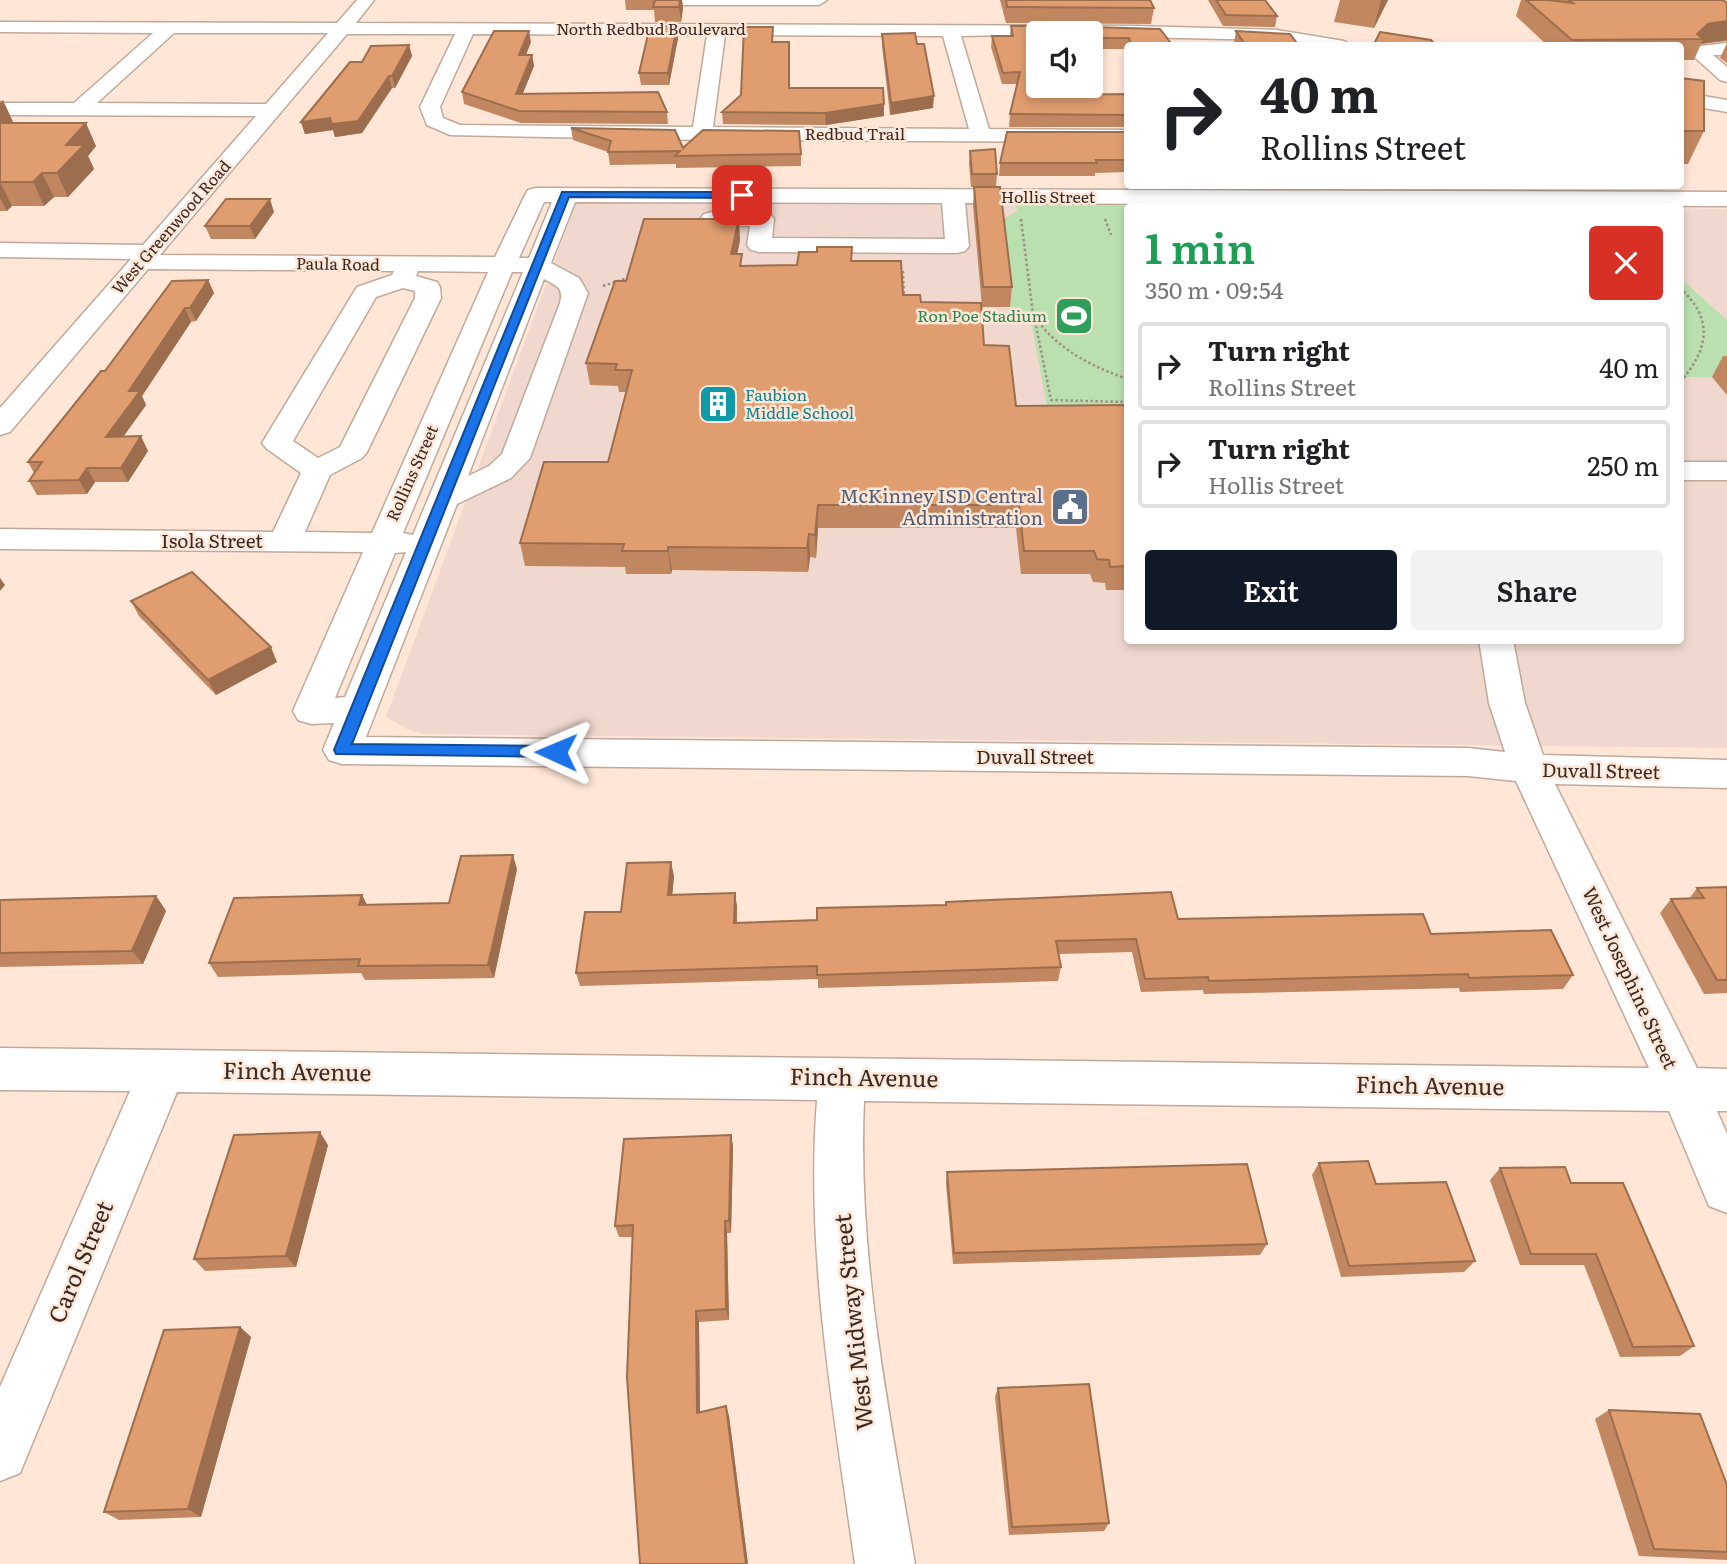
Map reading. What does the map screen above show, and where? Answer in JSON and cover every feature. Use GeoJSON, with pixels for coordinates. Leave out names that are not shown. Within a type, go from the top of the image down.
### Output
{"type":"FeatureCollection","features":[{"type":"Feature","properties":{"kind":"street","name":"West Greenwood Road"},"geometry":{"type":"LineString","coordinates":[[0,426],[366,0]]}},
{"type":"Feature","properties":{"kind":"street"},"geometry":{"type":"LineString","coordinates":[[641,0],[820,0]]}},
{"type":"Feature","properties":{"kind":"street"},"geometry":{"type":"LineString","coordinates":[[920,10],[922,30]]}},
{"type":"Feature","properties":{"kind":"street"},"geometry":{"type":"LineString","coordinates":[[3,27],[27,12]]}},
{"type":"Feature","properties":{"kind":"street"},"geometry":{"type":"LineString","coordinates":[[999,30],[996,15],[1187,16],[1199,40]]}},
{"type":"Feature","properties":{"kind":"street","name":"North Redbud Boulevard"},"geometry":{"type":"LineString","coordinates":[[3,27],[999,30],[1199,40],[1277,35],[1320,42]]}},
{"type":"Feature","properties":{"kind":"street"},"geometry":{"type":"LineString","coordinates":[[78,110],[169,28]]}},
{"type":"Feature","properties":{"kind":"street","name":"Redbud Trail"},"geometry":{"type":"LineString","coordinates":[[466,29],[430,107],[433,121],[443,127],[476,132],[1124,136]]}},
{"type":"Feature","properties":{"kind":"street"},"geometry":{"type":"LineString","coordinates":[[702,134],[717,29]]}},
{"type":"Feature","properties":{"kind":"street"},"geometry":{"type":"LineString","coordinates":[[950,30],[981,136]]}},
{"type":"Feature","properties":{"kind":"street"},"geometry":{"type":"LineString","coordinates":[[1727,49],[1707,50],[1700,54],[1727,76]]}},
{"type":"Feature","properties":{"kind":"street"},"geometry":{"type":"LineString","coordinates":[[1684,100],[1727,106]]}},
{"type":"Feature","properties":{"kind":"street"},"geometry":{"type":"LineString","coordinates":[[0,109],[272,110]]}},
{"type":"Feature","properties":{"kind":"street"},"geometry":{"type":"LineString","coordinates":[[875,134],[877,196]]}},
{"type":"Feature","properties":{"kind":"street"},"geometry":{"type":"LineString","coordinates":[[653,219],[660,194]]}},
{"type":"Feature","properties":{"kind":"street","name":"Hollis Street"},"geometry":{"type":"LineString","coordinates":[[551,195],[1727,199]]}},
{"type":"Feature","properties":{"kind":"street","name":"Rollins Street"},"geometry":{"type":"LineString","coordinates":[[357,710],[311,711],[503,265],[551,195]]}},
{"type":"Feature","properties":{"kind":"street","name":"Rollins Street"},"geometry":{"type":"LineString","coordinates":[[342,750],[535,265],[551,195]]}},
{"type":"Feature","properties":{"kind":"street"},"geometry":{"type":"LineString","coordinates":[[694,219],[762,219],[759,245],[957,246],[953,197]]}},
{"type":"Feature","properties":{"kind":"street","name":"Paula Road"},"geometry":{"type":"LineString","coordinates":[[0,250],[405,272],[535,265]]}},
{"type":"Feature","properties":{"kind":"street"},"geometry":{"type":"LineString","coordinates":[[440,500],[500,472],[515,457],[575,293],[564,278],[535,265]]}},
{"type":"Feature","properties":{"kind":"street"},"geometry":{"type":"LineString","coordinates":[[285,541],[317,470],[352,452],[428,298],[428,287],[405,272],[366,292],[277,443],[317,470]]}},
{"type":"Feature","properties":{"kind":"street"},"geometry":{"type":"LineString","coordinates":[[1684,471],[1727,471]]}},
{"type":"Feature","properties":{"kind":"street","name":"Isola Street"},"geometry":{"type":"LineString","coordinates":[[0,539],[424,543]]}},
{"type":"Feature","properties":{"kind":"street","name":"West Josephine Street"},"geometry":{"type":"LineString","coordinates":[[1497,644],[1507,703],[1529,769],[1705,1089],[1727,1189]]}},
{"type":"Feature","properties":{"kind":"street","name":"Duvall Street"},"geometry":{"type":"LineString","coordinates":[[342,750],[1468,761],[1529,769],[1727,774]]}},
{"type":"Feature","properties":{"kind":"street","name":"Finch Avenue"},"geometry":{"type":"LineString","coordinates":[[0,1069],[1705,1089]]}},
{"type":"Feature","properties":{"kind":"street","name":"Carol Street"},"geometry":{"type":"LineString","coordinates":[[0,1452],[162,1071]]}},
{"type":"Feature","properties":{"kind":"street","name":"West Midway Street"},"geometry":{"type":"LineString","coordinates":[[842,1078],[838,1155],[845,1252],[858,1391],[885,1564]]}},
{"type":"Feature","properties":{"kind":"path"},"geometry":{"type":"LineString","coordinates":[[1104,215],[1111,235]]}},
{"type":"Feature","properties":{"kind":"path"},"geometry":{"type":"LineString","coordinates":[[1021,217],[1033,314],[1051,400],[1124,402]]}},
{"type":"Feature","properties":{"kind":"path"},"geometry":{"type":"LineString","coordinates":[[902,263],[904,301]]}},
{"type":"Feature","properties":{"kind":"path"},"geometry":{"type":"LineString","coordinates":[[591,289],[630,279],[631,275]]}},
{"type":"Feature","properties":{"kind":"path"},"geometry":{"type":"LineString","coordinates":[[1684,292],[1699,309],[1703,321],[1699,347],[1684,375]]}},
{"type":"Feature","properties":{"kind":"path"},"geometry":{"type":"LineString","coordinates":[[1033,314],[1059,345],[1091,365],[1124,378]]}},
{"type":"Feature","properties":{"kind":"shaded area"},"geometry":{"type":"Polygon","coordinates":[[[576,203],[1124,205],[1124,644],[1684,644],[1684,208],[1727,209],[1727,748],[423,734],[409,730],[386,717],[576,203]]]}},
{"type":"Feature","properties":{"kind":"green space","name":"Ron Poe Stadium"},"geometry":{"type":"Polygon","coordinates":[[[1016,205],[1124,205],[1124,407],[1047,407],[1032,326],[1010,307],[1000,221],[1017,211],[1016,205]]]}},
{"type":"Feature","properties":{"kind":"green space"},"geometry":{"type":"Polygon","coordinates":[[[1684,282],[1727,320],[1727,377],[1684,377],[1684,282]]]}},
{"type":"Feature","properties":{"kind":"building"},"geometry":{"type":"Polygon","coordinates":[[[655,0],[680,0],[679,7],[653,7],[655,0]]]}},
{"type":"Feature","properties":{"kind":"building"},"geometry":{"type":"Polygon","coordinates":[[[1006,0],[1150,0],[1154,8],[1007,7],[1006,0]]]}},
{"type":"Feature","properties":{"kind":"building"},"geometry":{"type":"Polygon","coordinates":[[[1216,0],[1265,0],[1277,16],[1226,15],[1216,0]]]}},
{"type":"Feature","properties":{"kind":"building"},"geometry":{"type":"Polygon","coordinates":[[[1526,0],[1573,3],[1569,0],[1723,0],[1727,3],[1727,21],[1708,24],[1697,34],[1703,39],[1572,40],[1526,0]]]}},
{"type":"Feature","properties":{"kind":"building"},"geometry":{"type":"Polygon","coordinates":[[[650,26],[677,26],[668,73],[639,73],[650,26]]]}},
{"type":"Feature","properties":{"kind":"building"},"geometry":{"type":"Polygon","coordinates":[[[1011,26],[1026,26],[1026,98],[1103,98],[1103,94],[1124,94],[1124,115],[1010,114],[1020,72],[1003,73],[992,36],[1013,36],[1011,26]]]}},
{"type":"Feature","properties":{"kind":"building"},"geometry":{"type":"Polygon","coordinates":[[[744,27],[773,27],[772,42],[789,42],[789,88],[883,88],[884,104],[825,113],[722,112],[741,95],[744,27]]]}},
{"type":"Feature","properties":{"kind":"building"},"geometry":{"type":"Polygon","coordinates":[[[1103,27],[1160,29],[1170,42],[1130,42],[1129,38],[1103,38],[1103,27]]]}},
{"type":"Feature","properties":{"kind":"building"},"geometry":{"type":"Polygon","coordinates":[[[494,31],[529,31],[519,55],[532,55],[516,94],[658,92],[667,112],[519,111],[462,92],[494,31]]]}},
{"type":"Feature","properties":{"kind":"building"},"geometry":{"type":"Polygon","coordinates":[[[1236,31],[1290,34],[1296,42],[1243,42],[1236,31]]]}},
{"type":"Feature","properties":{"kind":"building"},"geometry":{"type":"Polygon","coordinates":[[[1380,32],[1433,42],[1375,42],[1380,32]]]}},
{"type":"Feature","properties":{"kind":"building"},"geometry":{"type":"Polygon","coordinates":[[[915,33],[917,44],[924,44],[934,96],[891,103],[882,34],[915,33]]]}},
{"type":"Feature","properties":{"kind":"building"},"geometry":{"type":"Polygon","coordinates":[[[409,45],[392,76],[389,76],[358,121],[332,124],[330,118],[301,122],[350,62],[362,62],[371,46],[409,45]]]}},
{"type":"Feature","properties":{"kind":"building"},"geometry":{"type":"Polygon","coordinates":[[[1684,78],[1704,81],[1704,131],[1684,131],[1684,78]]]}},
{"type":"Feature","properties":{"kind":"building"},"geometry":{"type":"Polygon","coordinates":[[[0,123],[86,123],[66,145],[84,145],[57,173],[42,173],[33,182],[0,182],[0,123]]]}},
{"type":"Feature","properties":{"kind":"building"},"geometry":{"type":"Polygon","coordinates":[[[571,128],[675,130],[683,148],[703,130],[799,131],[801,154],[675,156],[680,151],[608,152],[611,141],[571,128]]]}},
{"type":"Feature","properties":{"kind":"building"},"geometry":{"type":"Polygon","coordinates":[[[1007,132],[1124,132],[1124,160],[1096,160],[1097,163],[1000,163],[1007,132]]]}},
{"type":"Feature","properties":{"kind":"building"},"geometry":{"type":"Polygon","coordinates":[[[995,149],[997,174],[972,174],[970,151],[995,149]]]}},
{"type":"Feature","properties":{"kind":"building"},"geometry":{"type":"Polygon","coordinates":[[[974,187],[1000,187],[1012,287],[983,287],[974,187]]]}},
{"type":"Feature","properties":{"kind":"building"},"geometry":{"type":"Polygon","coordinates":[[[226,199],[270,199],[250,226],[205,226],[226,199]]]}},
{"type":"Feature","properties":{"kind":"building","name":"Faubion Middle School"},"geometry":{"type":"Polygon","coordinates":[[[644,219],[739,219],[731,254],[742,254],[740,266],[797,265],[799,252],[817,252],[817,247],[852,247],[851,261],[901,261],[903,295],[920,295],[921,302],[981,303],[984,345],[1009,346],[1016,406],[1124,405],[1124,566],[1110,567],[1109,560],[1097,559],[1094,551],[1024,551],[1019,505],[818,505],[815,535],[809,534],[807,548],[668,547],[668,551],[622,551],[624,544],[520,543],[544,462],[608,462],[632,370],[615,370],[617,364],[586,363],[615,281],[626,281],[644,219]]]}},
{"type":"Feature","properties":{"kind":"building"},"geometry":{"type":"Polygon","coordinates":[[[208,280],[190,308],[185,308],[129,391],[140,391],[106,437],[141,436],[121,468],[87,468],[79,480],[29,481],[42,462],[28,462],[101,371],[105,371],[172,281],[208,280]]]}},
{"type":"Feature","properties":{"kind":"building"},"geometry":{"type":"Polygon","coordinates":[[[192,572],[271,647],[208,680],[131,601],[192,572]]]}},
{"type":"Feature","properties":{"kind":"building"},"geometry":{"type":"Polygon","coordinates":[[[513,855],[488,965],[358,966],[360,959],[209,963],[234,898],[362,895],[359,905],[449,903],[461,856],[513,855]]]}},
{"type":"Feature","properties":{"kind":"building"},"geometry":{"type":"Polygon","coordinates":[[[671,862],[668,895],[735,893],[734,923],[817,920],[817,908],[946,905],[946,902],[1171,892],[1178,919],[1423,914],[1431,934],[1551,930],[1573,975],[1469,978],[1468,974],[1209,981],[1208,977],[1145,979],[1136,939],[1056,941],[1061,967],[817,975],[817,966],[576,973],[585,912],[621,912],[627,863],[671,862]]]}},
{"type":"Feature","properties":{"kind":"building"},"geometry":{"type":"Polygon","coordinates":[[[1727,887],[1727,980],[1717,980],[1671,899],[1704,898],[1697,888],[1727,887]]]}},
{"type":"Feature","properties":{"kind":"building"},"geometry":{"type":"Polygon","coordinates":[[[156,896],[132,951],[0,953],[0,900],[156,896]]]}},
{"type":"Feature","properties":{"kind":"building"},"geometry":{"type":"Polygon","coordinates":[[[320,1132],[286,1256],[194,1259],[234,1135],[320,1132]]]}},
{"type":"Feature","properties":{"kind":"building"},"geometry":{"type":"Polygon","coordinates":[[[731,1135],[729,1221],[725,1221],[726,1309],[696,1311],[697,1413],[726,1406],[746,1564],[640,1564],[627,1377],[633,1225],[615,1226],[624,1139],[731,1135]]]}},
{"type":"Feature","properties":{"kind":"building"},"geometry":{"type":"Polygon","coordinates":[[[1368,1161],[1376,1184],[1446,1182],[1475,1261],[1349,1266],[1319,1163],[1368,1161]]]}},
{"type":"Feature","properties":{"kind":"building"},"geometry":{"type":"Polygon","coordinates":[[[1247,1164],[1267,1244],[954,1253],[947,1172],[1247,1164]]]}},
{"type":"Feature","properties":{"kind":"building"},"geometry":{"type":"Polygon","coordinates":[[[1565,1167],[1571,1183],[1623,1183],[1694,1346],[1633,1347],[1596,1254],[1531,1254],[1500,1168],[1565,1167]]]}},
{"type":"Feature","properties":{"kind":"building"},"geometry":{"type":"Polygon","coordinates":[[[240,1327],[188,1509],[104,1512],[164,1330],[240,1327]]]}},
{"type":"Feature","properties":{"kind":"building"},"geometry":{"type":"Polygon","coordinates":[[[1089,1384],[1109,1523],[1012,1527],[998,1388],[1089,1384]]]}},
{"type":"Feature","properties":{"kind":"building"},"geometry":{"type":"Polygon","coordinates":[[[1609,1410],[1700,1414],[1727,1485],[1727,1552],[1654,1549],[1609,1410]]]}},
{"type":"Feature","properties":{"kind":"place","name":"Ron Poe Stadium"},"geometry":{"type":"Point","coordinates":[1074,316]}},
{"type":"Feature","properties":{"kind":"place","name":"Faubion Middle School"},"geometry":{"type":"Point","coordinates":[718,404]}},
{"type":"Feature","properties":{"kind":"place","name":"McKinney ISD Central Administration"},"geometry":{"type":"Point","coordinates":[1070,507]}},
{"type":"Feature","properties":{"kind":"route"},"geometry":{"type":"LineString","coordinates":[[556,752],[342,750],[440,500],[566,194],[742,195]]}}]}
